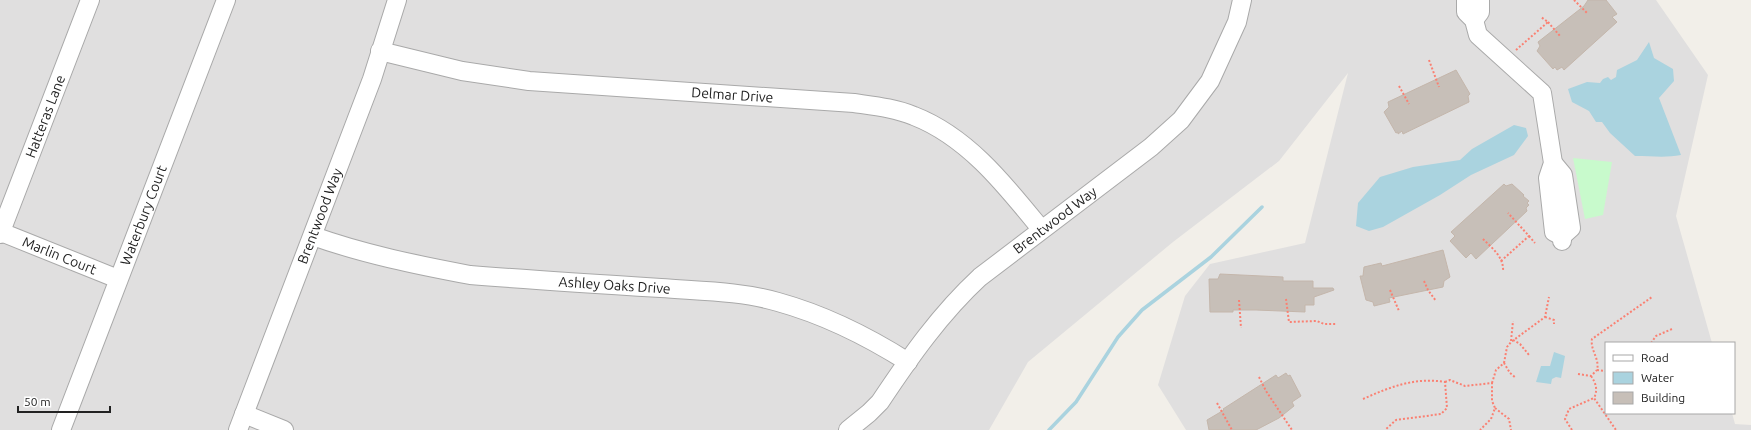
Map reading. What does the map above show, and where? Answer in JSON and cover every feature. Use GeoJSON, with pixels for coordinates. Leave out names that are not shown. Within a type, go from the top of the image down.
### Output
{"type":"FeatureCollection","features":[{"type":"Feature","properties":{"kind":"street","name":"Hatteras Lane"},"geometry":{"type":"LineString","coordinates":[[0,233],[90,0]]}},
{"type":"Feature","properties":{"kind":"street","name":"Waterbury Court"},"geometry":{"type":"LineString","coordinates":[[61,430],[226,0]]}},
{"type":"Feature","properties":{"kind":"street","name":"Brentwood Way"},"geometry":{"type":"LineString","coordinates":[[241,422],[313,236],[397,0]]}},
{"type":"Feature","properties":{"kind":"street","name":"Brentwood Way"},"geometry":{"type":"LineString","coordinates":[[848,430],[880,402],[939,320],[958,298],[980,277],[1041,229],[1151,147],[1181,120],[1199,99],[1210,81],[1237,22],[1242,0]]}},
{"type":"Feature","properties":{"kind":"street"},"geometry":{"type":"LineString","coordinates":[[1466,0],[1466,12],[1474,20],[1478,35],[1542,93],[1553,163],[1563,175],[1571,228],[1562,239]]}},
{"type":"Feature","properties":{"kind":"street"},"geometry":{"type":"LineString","coordinates":[[1474,20],[1480,12],[1480,0]]}},
{"type":"Feature","properties":{"kind":"street","name":"Delmar Drive"},"geometry":{"type":"LineString","coordinates":[[380,51],[462,71],[529,81],[854,103],[896,110],[930,123],[967,148],[993,173],[1041,229]]}},
{"type":"Feature","properties":{"kind":"street","name":"Marlin Court"},"geometry":{"type":"LineString","coordinates":[[0,233],[118,279]]}},
{"type":"Feature","properties":{"kind":"street","name":"Ashley Oaks Drive"},"geometry":{"type":"LineString","coordinates":[[313,236],[358,250],[431,268],[470,275],[715,292],[776,301],[808,310],[877,343],[908,362]]}},
{"type":"Feature","properties":{"kind":"street"},"geometry":{"type":"LineString","coordinates":[[241,422],[284,430]]}},
{"type":"Feature","properties":{"kind":"path"},"geometry":{"type":"LineString","coordinates":[[1574,0],[1588,14]]}},
{"type":"Feature","properties":{"kind":"path"},"geometry":{"type":"LineString","coordinates":[[1541,17],[1548,22],[1560,36]]}},
{"type":"Feature","properties":{"kind":"path"},"geometry":{"type":"LineString","coordinates":[[1512,54],[1548,22]]}},
{"type":"Feature","properties":{"kind":"path"},"geometry":{"type":"LineString","coordinates":[[1428,60],[1439,87]]}},
{"type":"Feature","properties":{"kind":"path"},"geometry":{"type":"LineString","coordinates":[[1399,86],[1409,104]]}},
{"type":"Feature","properties":{"kind":"path"},"geometry":{"type":"LineString","coordinates":[[1508,213],[1535,243]]}},
{"type":"Feature","properties":{"kind":"path"},"geometry":{"type":"LineString","coordinates":[[1501,261],[1528,236]]}},
{"type":"Feature","properties":{"kind":"path"},"geometry":{"type":"LineString","coordinates":[[1483,239],[1498,254],[1503,265],[1503,271]]}},
{"type":"Feature","properties":{"kind":"path"},"geometry":{"type":"LineString","coordinates":[[1424,281],[1428,290],[1436,301]]}},
{"type":"Feature","properties":{"kind":"path"},"geometry":{"type":"LineString","coordinates":[[1390,290],[1399,312]]}},
{"type":"Feature","properties":{"kind":"path"},"geometry":{"type":"LineString","coordinates":[[1511,430],[1509,419],[1495,408],[1492,401],[1492,383],[1496,370],[1504,362],[1507,347],[1512,341],[1545,317],[1549,297]]}},
{"type":"Feature","properties":{"kind":"path"},"geometry":{"type":"LineString","coordinates":[[1591,376],[1597,370],[1597,361],[1591,344],[1592,339],[1652,297]]}},
{"type":"Feature","properties":{"kind":"path"},"geometry":{"type":"LineString","coordinates":[[1286,299],[1289,322],[1317,321],[1324,324],[1337,324]]}},
{"type":"Feature","properties":{"kind":"path"},"geometry":{"type":"LineString","coordinates":[[1239,300],[1242,328]]}},
{"type":"Feature","properties":{"kind":"path"},"geometry":{"type":"LineString","coordinates":[[1545,317],[1554,320],[1554,324]]}},
{"type":"Feature","properties":{"kind":"path"},"geometry":{"type":"LineString","coordinates":[[1512,341],[1513,321]]}},
{"type":"Feature","properties":{"kind":"path"},"geometry":{"type":"LineString","coordinates":[[1652,342],[1656,336],[1672,329]]}},
{"type":"Feature","properties":{"kind":"path"},"geometry":{"type":"LineString","coordinates":[[1512,341],[1520,344],[1529,355]]}},
{"type":"Feature","properties":{"kind":"path"},"geometry":{"type":"LineString","coordinates":[[1504,362],[1510,373],[1516,378]]}},
{"type":"Feature","properties":{"kind":"path"},"geometry":{"type":"LineString","coordinates":[[1597,370],[1605,371]]}},
{"type":"Feature","properties":{"kind":"path"},"geometry":{"type":"LineString","coordinates":[[1572,430],[1565,419],[1569,409],[1594,398],[1596,394],[1595,382],[1591,376],[1578,374]]}},
{"type":"Feature","properties":{"kind":"path"},"geometry":{"type":"LineString","coordinates":[[1259,377],[1266,391],[1292,430]]}},
{"type":"Feature","properties":{"kind":"path"},"geometry":{"type":"LineString","coordinates":[[1363,399],[1399,384],[1430,380],[1445,382],[1450,380],[1465,386],[1492,383]]}},
{"type":"Feature","properties":{"kind":"path"},"geometry":{"type":"LineString","coordinates":[[1385,430],[1396,420],[1441,414],[1447,408],[1445,382]]}},
{"type":"Feature","properties":{"kind":"path"},"geometry":{"type":"LineString","coordinates":[[1594,398],[1616,430]]}},
{"type":"Feature","properties":{"kind":"path"},"geometry":{"type":"LineString","coordinates":[[1217,404],[1232,430]]}},
{"type":"Feature","properties":{"kind":"path"},"geometry":{"type":"LineString","coordinates":[[1480,430],[1491,419],[1495,408]]}},
{"type":"Feature","properties":{"kind":"shaded area"},"geometry":{"type":"Polygon","coordinates":[[[0,0],[1656,0],[1708,75],[1676,216],[1712,342],[1605,342],[1605,414],[1732,414],[1735,424],[1751,425],[1751,430],[1186,430],[1158,385],[1185,296],[1210,264],[1305,243],[1348,73],[1279,161],[1173,242],[1028,362],[989,430],[0,430],[0,0]]]}},
{"type":"Feature","properties":{"kind":"green space"},"geometry":{"type":"Polygon","coordinates":[[[1573,158],[1612,162],[1603,215],[1585,219],[1573,158]]]}},
{"type":"Feature","properties":{"kind":"water"},"geometry":{"type":"Polygon","coordinates":[[[1649,42],[1654,58],[1673,69],[1674,81],[1659,98],[1681,155],[1664,157],[1635,156],[1610,133],[1602,122],[1596,122],[1589,111],[1572,102],[1568,89],[1587,82],[1600,83],[1603,79],[1608,77],[1611,80],[1616,77],[1617,70],[1637,60],[1649,42]]]}},
{"type":"Feature","properties":{"kind":"water"},"geometry":{"type":"Polygon","coordinates":[[[1514,125],[1526,128],[1528,136],[1514,155],[1471,175],[1440,195],[1383,227],[1369,231],[1356,226],[1358,203],[1380,177],[1413,167],[1460,160],[1472,149],[1514,125]]]}},
{"type":"Feature","properties":{"kind":"water"},"geometry":{"type":"Polygon","coordinates":[[[1554,352],[1565,356],[1561,378],[1556,377],[1552,379],[1551,384],[1536,382],[1541,366],[1550,366],[1554,352]]]}},
{"type":"Feature","properties":{"kind":"building"},"geometry":{"type":"Polygon","coordinates":[[[1588,0],[1606,0],[1617,14],[1612,17],[1617,22],[1564,70],[1562,67],[1557,70],[1555,67],[1553,69],[1537,51],[1540,46],[1538,42],[1584,6],[1588,0]]]}},
{"type":"Feature","properties":{"kind":"building"},"geometry":{"type":"Polygon","coordinates":[[[1456,70],[1470,94],[1468,96],[1469,102],[1403,134],[1402,131],[1398,134],[1398,132],[1396,133],[1384,112],[1389,107],[1388,102],[1456,70]]]}},
{"type":"Feature","properties":{"kind":"building"},"geometry":{"type":"Polygon","coordinates":[[[1504,184],[1506,186],[1512,184],[1524,195],[1523,196],[1529,201],[1527,203],[1529,205],[1526,208],[1527,211],[1476,259],[1471,253],[1466,258],[1450,241],[1455,236],[1451,232],[1504,184]]]}},
{"type":"Feature","properties":{"kind":"building"},"geometry":{"type":"Polygon","coordinates":[[[1443,250],[1450,277],[1444,281],[1443,287],[1389,298],[1390,302],[1374,306],[1373,302],[1366,300],[1360,276],[1363,276],[1364,267],[1381,263],[1382,266],[1443,250]]]}},
{"type":"Feature","properties":{"kind":"building"},"geometry":{"type":"Polygon","coordinates":[[[1220,274],[1283,277],[1283,281],[1313,281],[1313,288],[1333,288],[1334,290],[1314,297],[1314,305],[1305,305],[1305,312],[1233,310],[1233,312],[1210,312],[1209,279],[1218,279],[1220,274]]]}},
{"type":"Feature","properties":{"kind":"building"},"geometry":{"type":"Polygon","coordinates":[[[1286,373],[1288,376],[1290,375],[1301,396],[1292,402],[1294,406],[1279,418],[1256,430],[1209,430],[1207,420],[1276,375],[1278,378],[1286,373]]]}},
{"type":"Feature","properties":{"kind":"waterway"},"geometry":{"type":"LineString","coordinates":[[1049,430],[1076,402],[1118,337],[1142,310],[1211,257],[1262,207]]}}]}
